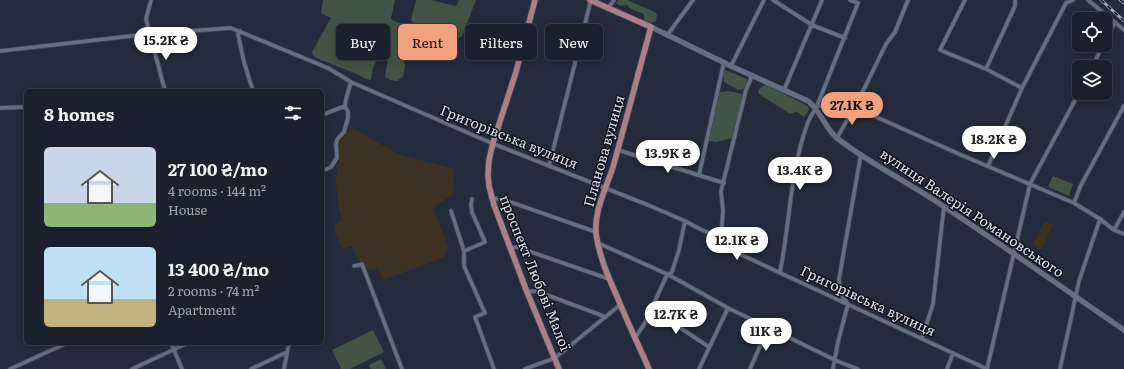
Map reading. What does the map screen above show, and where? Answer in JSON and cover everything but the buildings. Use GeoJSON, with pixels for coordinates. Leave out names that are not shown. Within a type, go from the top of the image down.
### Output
{"type":"FeatureCollection","features":[{"type":"Feature","properties":{"kind":"main road","name":"проспект Любові Малої"},"geometry":{"type":"LineString","coordinates":[[535,0],[516,72],[493,143],[488,175],[491,198],[527,292],[560,369]]}},
{"type":"Feature","properties":{"kind":"main road"},"geometry":{"type":"LineString","coordinates":[[590,0],[651,27]]}},
{"type":"Feature","properties":{"kind":"main road","name":"Планова вулиця"},"geometry":{"type":"LineString","coordinates":[[649,369],[609,279],[596,232],[600,202],[618,150],[651,27]]}},
{"type":"Feature","properties":{"kind":"street"},"geometry":{"type":"LineString","coordinates":[[152,0],[146,18],[165,89]]}},
{"type":"Feature","properties":{"kind":"street"},"geometry":{"type":"LineString","coordinates":[[549,166],[590,0]]}},
{"type":"Feature","properties":{"kind":"street"},"geometry":{"type":"LineString","coordinates":[[608,8],[614,0]]}},
{"type":"Feature","properties":{"kind":"street"},"geometry":{"type":"LineString","coordinates":[[668,34],[693,0]]}},
{"type":"Feature","properties":{"kind":"street"},"geometry":{"type":"LineString","coordinates":[[731,66],[764,0]]}},
{"type":"Feature","properties":{"kind":"street"},"geometry":{"type":"LineString","coordinates":[[772,0],[812,26],[844,38]]}},
{"type":"Feature","properties":{"kind":"street"},"geometry":{"type":"LineString","coordinates":[[784,90],[822,0]]}},
{"type":"Feature","properties":{"kind":"street"},"geometry":{"type":"LineString","coordinates":[[780,272],[795,170],[807,123],[816,107],[858,3],[850,0]]}},
{"type":"Feature","properties":{"kind":"street"},"geometry":{"type":"LineString","coordinates":[[837,138],[886,44],[895,32],[908,0]]}},
{"type":"Feature","properties":{"kind":"street"},"geometry":{"type":"LineString","coordinates":[[965,0],[940,50],[986,69],[1022,88]]}},
{"type":"Feature","properties":{"kind":"street"},"geometry":{"type":"LineString","coordinates":[[986,69],[1015,6],[1015,0]]}},
{"type":"Feature","properties":{"kind":"street"},"geometry":{"type":"LineString","coordinates":[[988,166],[1022,88],[1066,3],[1073,0]]}},
{"type":"Feature","properties":{"kind":"street"},"geometry":{"type":"LineString","coordinates":[[1088,0],[1124,30]]}},
{"type":"Feature","properties":{"kind":"street"},"geometry":{"type":"LineString","coordinates":[[1112,26],[1114,22]]}},
{"type":"Feature","properties":{"kind":"street"},"geometry":{"type":"LineString","coordinates":[[651,27],[752,76],[808,101],[816,107],[839,105],[854,107],[1074,203],[1100,219],[1114,230],[1124,234]]}},
{"type":"Feature","properties":{"kind":"street","name":"Григорівська вулиця"},"geometry":{"type":"LineString","coordinates":[[0,51],[151,34],[231,28],[328,68],[351,82],[493,143],[685,221],[721,238],[731,250],[987,369]]}},
{"type":"Feature","properties":{"kind":"street"},"geometry":{"type":"LineString","coordinates":[[240,31],[238,34],[244,62],[252,89]]}},
{"type":"Feature","properties":{"kind":"street"},"geometry":{"type":"LineString","coordinates":[[698,175],[724,62]]}},
{"type":"Feature","properties":{"kind":"street"},"geometry":{"type":"LineString","coordinates":[[721,238],[723,211],[721,191],[746,90],[752,76]]}},
{"type":"Feature","properties":{"kind":"street"},"geometry":{"type":"LineString","coordinates":[[324,170],[331,167],[337,158],[337,140],[344,132],[348,118],[348,112],[345,106],[351,82]]}},
{"type":"Feature","properties":{"kind":"street"},"geometry":{"type":"LineString","coordinates":[[987,369],[1030,184],[1075,100]]}},
{"type":"Feature","properties":{"kind":"street"},"geometry":{"type":"LineString","coordinates":[[324,114],[345,106]]}},
{"type":"Feature","properties":{"kind":"street"},"geometry":{"type":"LineString","coordinates":[[1074,203],[1080,187],[1124,106]]}},
{"type":"Feature","properties":{"kind":"street"},"geometry":{"type":"LineString","coordinates":[[0,108],[24,107]]}},
{"type":"Feature","properties":{"kind":"street","name":"вулиця Валерія Романовського"},"geometry":{"type":"LineString","coordinates":[[816,107],[831,132],[837,138],[944,206],[1124,330]]}},
{"type":"Feature","properties":{"kind":"street"},"geometry":{"type":"LineString","coordinates":[[618,150],[724,183]]}},
{"type":"Feature","properties":{"kind":"street"},"geometry":{"type":"LineString","coordinates":[[833,369],[848,304],[840,293],[839,279],[861,154]]}},
{"type":"Feature","properties":{"kind":"street"},"geometry":{"type":"LineString","coordinates":[[491,198],[505,200],[596,232]]}},
{"type":"Feature","properties":{"kind":"street"},"geometry":{"type":"LineString","coordinates":[[464,251],[485,242],[472,212],[472,200]]}},
{"type":"Feature","properties":{"kind":"street"},"geometry":{"type":"LineString","coordinates":[[922,338],[933,304],[944,206]]}},
{"type":"Feature","properties":{"kind":"street"},"geometry":{"type":"LineString","coordinates":[[451,211],[464,251],[464,266],[485,313],[475,317],[494,369]]}},
{"type":"Feature","properties":{"kind":"street"},"geometry":{"type":"LineString","coordinates":[[1114,230],[1124,212]]}},
{"type":"Feature","properties":{"kind":"street"},"geometry":{"type":"LineString","coordinates":[[1060,369],[1079,281],[1100,219]]}},
{"type":"Feature","properties":{"kind":"street"},"geometry":{"type":"LineString","coordinates":[[635,338],[645,323],[666,277],[672,272],[679,250],[685,221]]}},
{"type":"Feature","properties":{"kind":"street"},"geometry":{"type":"LineString","coordinates":[[598,243],[669,275],[728,308],[768,328],[845,365],[858,369]]}},
{"type":"Feature","properties":{"kind":"street"},"geometry":{"type":"LineString","coordinates":[[510,248],[517,247],[609,279]]}},
{"type":"Feature","properties":{"kind":"street"},"geometry":{"type":"LineString","coordinates":[[354,266],[362,264],[402,369]]}},
{"type":"Feature","properties":{"kind":"street"},"geometry":{"type":"LineString","coordinates":[[527,292],[536,291],[606,317]]}},
{"type":"Feature","properties":{"kind":"street"},"geometry":{"type":"LineString","coordinates":[[525,369],[555,358],[620,305]]}},
{"type":"Feature","properties":{"kind":"street"},"geometry":{"type":"LineString","coordinates":[[699,369],[728,308]]}},
{"type":"Feature","properties":{"kind":"street"},"geometry":{"type":"LineString","coordinates":[[652,309],[709,347]]}},
{"type":"Feature","properties":{"kind":"street"},"geometry":{"type":"LineString","coordinates":[[750,369],[768,328]]}},
{"type":"Feature","properties":{"kind":"street"},"geometry":{"type":"LineString","coordinates":[[12,369],[63,345]]}},
{"type":"Feature","properties":{"kind":"street"},"geometry":{"type":"LineString","coordinates":[[172,345],[182,369]]}},
{"type":"Feature","properties":{"kind":"street"},"geometry":{"type":"LineString","coordinates":[[132,369],[184,345]]}},
{"type":"Feature","properties":{"kind":"street"},"geometry":{"type":"LineString","coordinates":[[284,369],[289,345]]}},
{"type":"Feature","properties":{"kind":"street"},"geometry":{"type":"LineString","coordinates":[[251,369],[287,352]]}},
{"type":"Feature","properties":{"kind":"street"},"geometry":{"type":"LineString","coordinates":[[947,369],[953,353]]}},
{"type":"Feature","properties":{"kind":"shaded area"},"geometry":{"type":"Polygon","coordinates":[[[351,127],[398,154],[454,169],[453,195],[435,206],[434,210],[448,247],[445,257],[384,280],[378,268],[370,271],[356,257],[352,246],[342,249],[333,226],[342,219],[339,210],[335,175],[338,175],[336,165],[340,162],[337,145],[351,127]]]}},
{"type":"Feature","properties":{"kind":"shaded area"},"geometry":{"type":"Polygon","coordinates":[[[1044,221],[1053,225],[1042,249],[1033,245],[1044,221]]]}},
{"type":"Feature","properties":{"kind":"green space"},"geometry":{"type":"Polygon","coordinates":[[[323,0],[395,0],[391,18],[393,21],[404,24],[398,24],[398,60],[404,60],[405,66],[403,76],[397,81],[385,77],[388,60],[390,60],[390,24],[336,24],[336,60],[377,60],[373,68],[371,80],[316,58],[312,52],[331,18],[321,13],[323,0]]]}},
{"type":"Feature","properties":{"kind":"green space"},"geometry":{"type":"Polygon","coordinates":[[[416,0],[431,0],[455,6],[459,0],[476,0],[467,24],[465,24],[462,36],[457,39],[457,24],[414,24],[411,20],[416,0]]]}},
{"type":"Feature","properties":{"kind":"green space"},"geometry":{"type":"Polygon","coordinates":[[[619,0],[627,0],[655,12],[657,15],[656,21],[651,23],[644,20],[644,14],[631,9],[627,5],[620,6],[616,3],[619,0]]]}},
{"type":"Feature","properties":{"kind":"green space"},"geometry":{"type":"Polygon","coordinates":[[[725,70],[747,79],[744,89],[738,90],[724,82],[723,76],[725,70]]]}},
{"type":"Feature","properties":{"kind":"green space"},"geometry":{"type":"Polygon","coordinates":[[[766,85],[808,106],[809,110],[804,117],[797,112],[790,114],[759,94],[758,91],[761,87],[766,85]]]}},
{"type":"Feature","properties":{"kind":"green space"},"geometry":{"type":"Polygon","coordinates":[[[728,91],[743,94],[732,138],[716,142],[708,141],[720,92],[728,91]]]}},
{"type":"Feature","properties":{"kind":"green space"},"geometry":{"type":"Polygon","coordinates":[[[1053,176],[1073,184],[1069,196],[1048,187],[1053,176]]]}},
{"type":"Feature","properties":{"kind":"green space"},"geometry":{"type":"Polygon","coordinates":[[[373,330],[384,352],[350,369],[341,369],[332,350],[373,330]]]}},
{"type":"Feature","properties":{"kind":"green space"},"geometry":{"type":"Polygon","coordinates":[[[381,359],[386,369],[371,369],[369,365],[381,359]]]}},
{"type":"Feature","properties":{"kind":"railway"},"geometry":{"type":"LineString","coordinates":[[1101,0],[1124,21]]}},
{"type":"Feature","properties":{"kind":"railway"},"geometry":{"type":"LineString","coordinates":[[1120,0],[1124,3]]}}]}
